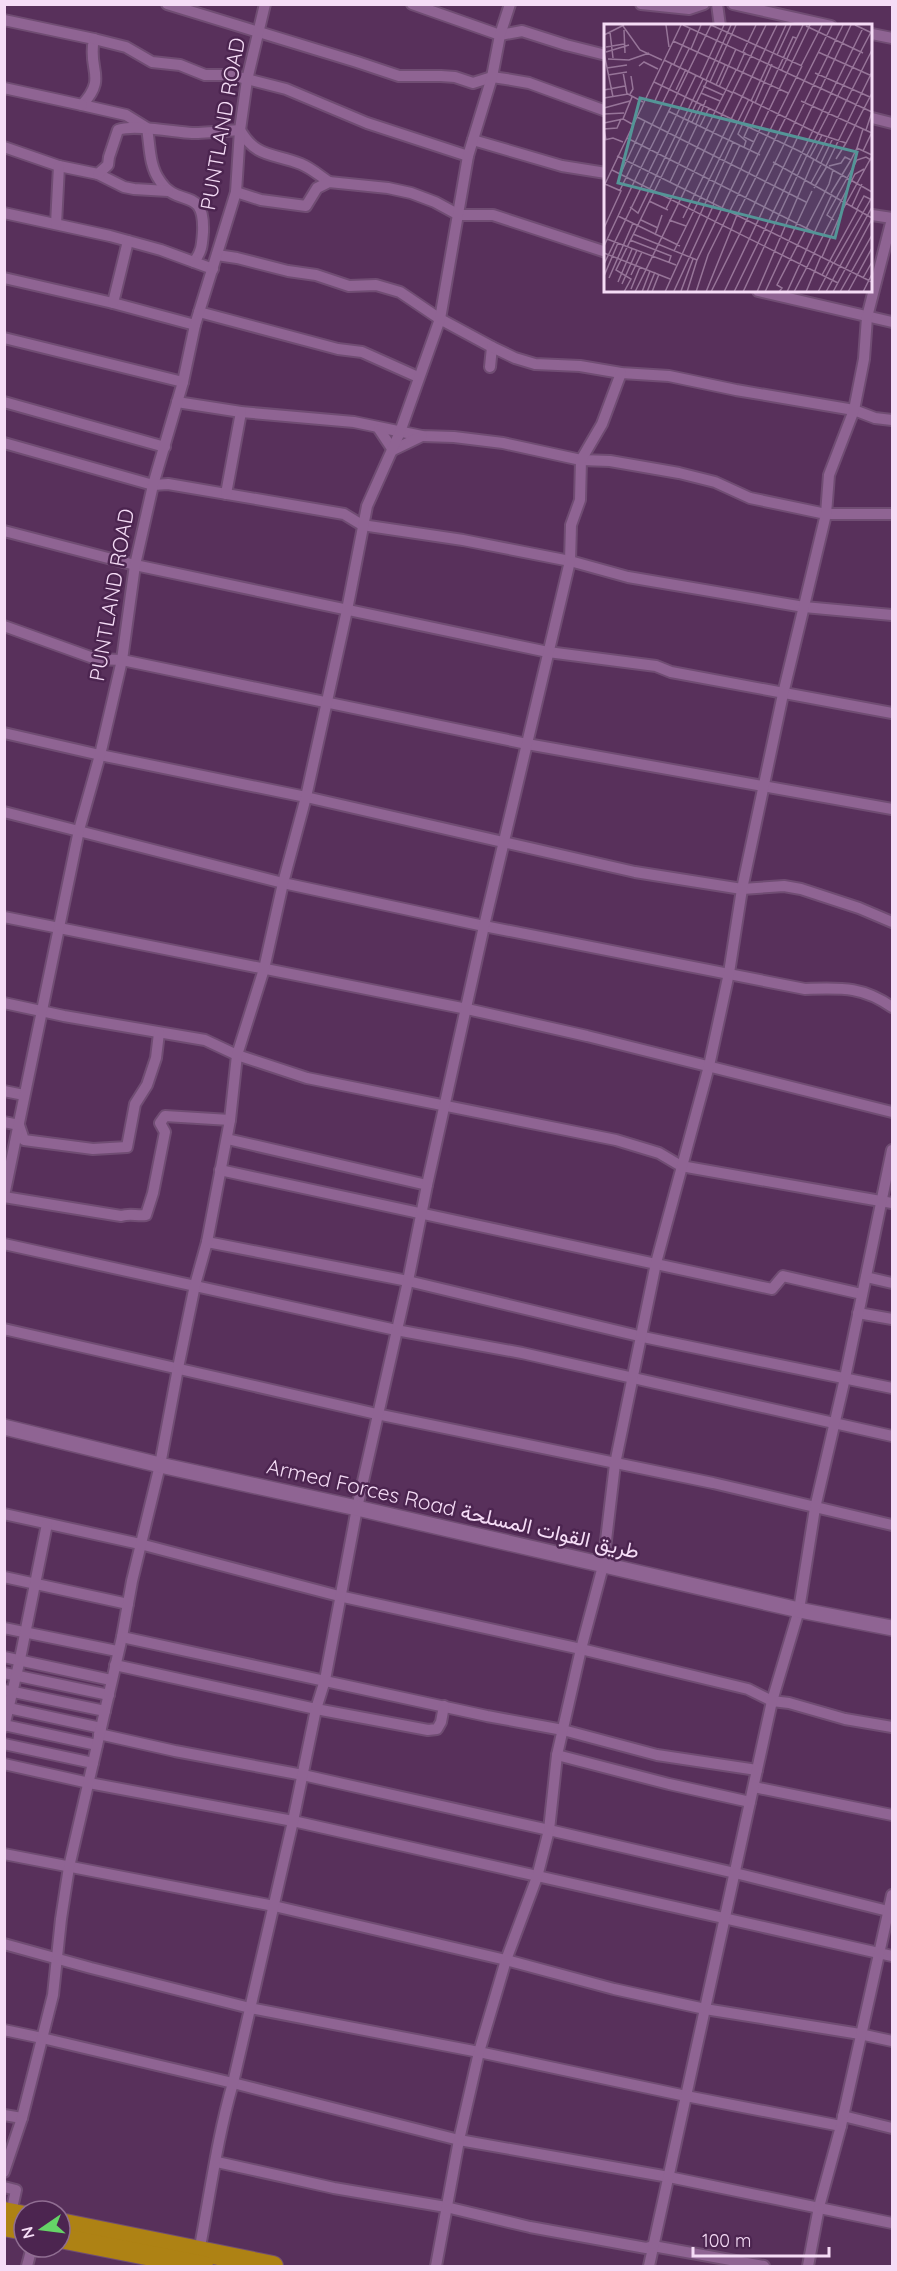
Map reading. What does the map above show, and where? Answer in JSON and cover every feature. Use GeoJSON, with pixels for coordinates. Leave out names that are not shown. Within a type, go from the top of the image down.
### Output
{"type":"FeatureCollection","features":[{"type":"Feature","properties":{"kind":"highway"},"geometry":{"type":"LineString","coordinates":[[72,2226],[201,2259]]}},
{"type":"Feature","properties":{"kind":"highway"},"geometry":{"type":"LineString","coordinates":[[72,2240],[201,2259],[273,2266]]}},
{"type":"Feature","properties":{"kind":"street"},"geometry":{"type":"LineString","coordinates":[[167,4],[399,76],[455,77],[473,83],[492,77],[529,83],[604,110]]}},
{"type":"Feature","properties":{"kind":"street","name":"PUNTLAND ROAD"},"geometry":{"type":"LineString","coordinates":[[4,1196],[79,830],[122,660],[135,565],[153,485],[183,382],[195,326],[236,192],[240,130],[247,80],[265,4]]}},
{"type":"Feature","properties":{"kind":"street"},"geometry":{"type":"LineString","coordinates":[[412,4],[500,35],[522,31],[604,54]]}},
{"type":"Feature","properties":{"kind":"street"},"geometry":{"type":"LineString","coordinates":[[4,2172],[22,2118],[54,1988],[56,1957],[69,1867],[122,1637],[140,1544],[160,1465],[195,1285],[207,1242],[230,1120],[237,1056],[264,969],[283,883],[306,797],[347,610],[362,525],[376,484],[400,432],[440,319],[468,156],[492,77],[500,35],[510,4]]}},
{"type":"Feature","properties":{"kind":"street"},"geometry":{"type":"LineString","coordinates":[[641,4],[689,9],[704,4]]}},
{"type":"Feature","properties":{"kind":"street"},"geometry":{"type":"LineString","coordinates":[[717,4],[720,24]]}},
{"type":"Feature","properties":{"kind":"street"},"geometry":{"type":"LineString","coordinates":[[733,4],[822,24]]}},
{"type":"Feature","properties":{"kind":"street"},"geometry":{"type":"LineString","coordinates":[[4,20],[126,47],[152,62],[180,65],[205,75],[231,75],[296,93],[367,123],[468,156]]}},
{"type":"Feature","properties":{"kind":"street"},"geometry":{"type":"LineString","coordinates":[[873,34],[892,38]]}},
{"type":"Feature","properties":{"kind":"street"},"geometry":{"type":"LineString","coordinates":[[82,105],[93,94],[97,76],[92,58],[94,39]]}},
{"type":"Feature","properties":{"kind":"street"},"geometry":{"type":"LineString","coordinates":[[4,88],[126,115],[152,131],[240,130],[248,143],[258,151],[302,165],[329,182],[388,188],[411,193],[459,215],[493,215],[604,251]]}},
{"type":"Feature","properties":{"kind":"street"},"geometry":{"type":"LineString","coordinates":[[873,118],[892,123]]}},
{"type":"Feature","properties":{"kind":"street"},"geometry":{"type":"LineString","coordinates":[[98,174],[108,165],[118,130],[147,128]]}},
{"type":"Feature","properties":{"kind":"street"},"geometry":{"type":"LineString","coordinates":[[147,128],[154,173],[168,191]]}},
{"type":"Feature","properties":{"kind":"street"},"geometry":{"type":"LineString","coordinates":[[473,140],[562,166],[604,173]]}},
{"type":"Feature","properties":{"kind":"street"},"geometry":{"type":"LineString","coordinates":[[4,147],[60,166],[98,174],[124,187],[168,191],[198,203],[204,217],[203,246],[194,262]]}},
{"type":"Feature","properties":{"kind":"street"},"geometry":{"type":"LineString","coordinates":[[56,224],[60,166]]}},
{"type":"Feature","properties":{"kind":"street"},"geometry":{"type":"LineString","coordinates":[[236,192],[261,200],[306,206],[317,188],[329,182]]}},
{"type":"Feature","properties":{"kind":"street"},"geometry":{"type":"LineString","coordinates":[[4,213],[161,249],[213,269]]}},
{"type":"Feature","properties":{"kind":"street"},"geometry":{"type":"LineString","coordinates":[[436,2266],[459,2140],[479,2052],[506,1960],[537,1877],[549,1830],[557,1755],[603,1566],[615,1464],[656,1263],[709,1066],[729,973],[742,889],[783,694],[826,514],[829,475],[854,410],[864,359],[867,317],[892,219],[873,215]]}},
{"type":"Feature","properties":{"kind":"street"},"geometry":{"type":"LineString","coordinates":[[113,303],[128,241]]}},
{"type":"Feature","properties":{"kind":"street"},"geometry":{"type":"LineString","coordinates":[[217,255],[316,275],[349,286],[376,285],[400,292],[440,319],[492,347],[535,364],[579,366],[621,373],[669,376],[854,410],[875,418],[892,420]]}},
{"type":"Feature","properties":{"kind":"street"},"geometry":{"type":"LineString","coordinates":[[4,278],[113,303],[195,326]]}},
{"type":"Feature","properties":{"kind":"street"},"geometry":{"type":"LineString","coordinates":[[762,292],[892,322]]}},
{"type":"Feature","properties":{"kind":"street"},"geometry":{"type":"LineString","coordinates":[[200,312],[338,349],[363,352],[418,377]]}},
{"type":"Feature","properties":{"kind":"street"},"geometry":{"type":"LineString","coordinates":[[4,338],[183,382]]}},
{"type":"Feature","properties":{"kind":"street"},"geometry":{"type":"LineString","coordinates":[[490,367],[492,347]]}},
{"type":"Feature","properties":{"kind":"street"},"geometry":{"type":"LineString","coordinates":[[201,2259],[221,2124],[233,2083],[293,1821],[316,1709],[325,1680],[357,1508],[427,1185],[484,926],[570,561],[571,525],[580,500],[581,459],[602,424],[621,373]]}},
{"type":"Feature","properties":{"kind":"street"},"geometry":{"type":"LineString","coordinates":[[4,402],[165,447]]}},
{"type":"Feature","properties":{"kind":"street"},"geometry":{"type":"LineString","coordinates":[[177,402],[241,412],[354,422],[379,429],[422,436],[502,442],[581,459],[610,461],[679,473],[715,483],[750,498],[826,514],[892,514]]}},
{"type":"Feature","properties":{"kind":"street"},"geometry":{"type":"LineString","coordinates":[[226,494],[241,412]]}},
{"type":"Feature","properties":{"kind":"street"},"geometry":{"type":"LineString","coordinates":[[379,429],[393,450]]}},
{"type":"Feature","properties":{"kind":"street"},"geometry":{"type":"LineString","coordinates":[[393,450],[422,436]]}},
{"type":"Feature","properties":{"kind":"street"},"geometry":{"type":"LineString","coordinates":[[4,443],[153,485],[168,484],[344,514],[362,525],[463,540],[570,561],[628,577],[804,607],[892,615]]}},
{"type":"Feature","properties":{"kind":"street"},"geometry":{"type":"LineString","coordinates":[[4,531],[135,565],[548,652],[656,666],[671,672],[892,713]]}},
{"type":"Feature","properties":{"kind":"street"},"geometry":{"type":"LineString","coordinates":[[4,626],[96,659],[122,660],[527,744],[892,809]]}},
{"type":"Feature","properties":{"kind":"street"},"geometry":{"type":"LineString","coordinates":[[4,733],[99,755],[306,797],[635,872],[742,889],[784,886],[801,889],[859,908],[892,922]]}},
{"type":"Feature","properties":{"kind":"street"},"geometry":{"type":"LineString","coordinates":[[4,812],[283,883],[484,926],[805,989],[847,987],[870,993],[892,1007]]}},
{"type":"Feature","properties":{"kind":"street"},"geometry":{"type":"LineString","coordinates":[[4,917],[467,1009],[892,1112]]}},
{"type":"Feature","properties":{"kind":"street"},"geometry":{"type":"LineString","coordinates":[[4,1003],[42,1012],[205,1040],[237,1056],[307,1078],[616,1140],[659,1153],[681,1166],[887,1202]]}},
{"type":"Feature","properties":{"kind":"street"},"geometry":{"type":"LineString","coordinates":[[4,1122],[19,1125],[24,1140],[93,1149],[126,1148],[135,1104],[147,1085],[156,1058],[159,1033]]}},
{"type":"Feature","properties":{"kind":"street"},"geometry":{"type":"LineString","coordinates":[[4,1091],[24,1095]]}},
{"type":"Feature","properties":{"kind":"street"},"geometry":{"type":"LineString","coordinates":[[4,1196],[121,1216],[129,1213],[146,1215],[165,1132],[160,1123],[165,1116],[230,1120]]}},
{"type":"Feature","properties":{"kind":"street"},"geometry":{"type":"LineString","coordinates":[[226,1139],[427,1185]]}},
{"type":"Feature","properties":{"kind":"street"},"geometry":{"type":"LineString","coordinates":[[649,2266],[772,1701],[800,1610],[814,1508],[866,1277],[887,1202],[892,1150]]}},
{"type":"Feature","properties":{"kind":"street"},"geometry":{"type":"LineString","coordinates":[[220,1170],[772,1289],[783,1276],[862,1294]]}},
{"type":"Feature","properties":{"kind":"street"},"geometry":{"type":"LineString","coordinates":[[207,1242],[408,1281],[642,1337],[892,1389]]}},
{"type":"Feature","properties":{"kind":"street"},"geometry":{"type":"LineString","coordinates":[[4,1244],[396,1330],[522,1353],[892,1436]]}},
{"type":"Feature","properties":{"kind":"street"},"geometry":{"type":"LineString","coordinates":[[866,1277],[892,1283]]}},
{"type":"Feature","properties":{"kind":"street"},"geometry":{"type":"LineString","coordinates":[[858,1313],[892,1319]]}},
{"type":"Feature","properties":{"kind":"street"},"geometry":{"type":"LineString","coordinates":[[4,1329],[377,1414],[713,1484],[892,1525]]}},
{"type":"Feature","properties":{"kind":"street","name":"Armed Forces Road طريق القوات المسلحة"},"geometry":{"type":"LineString","coordinates":[[4,1427],[603,1566],[892,1629]]}},
{"type":"Feature","properties":{"kind":"street"},"geometry":{"type":"LineString","coordinates":[[4,1514],[140,1544],[339,1596],[581,1649],[748,1689],[772,1701],[789,1703],[845,1719],[892,1727]]}},
{"type":"Feature","properties":{"kind":"street"},"geometry":{"type":"LineString","coordinates":[[47,1524],[21,1659],[10,1674],[5,1726],[99,1736],[303,1775],[735,1873],[891,1912]]}},
{"type":"Feature","properties":{"kind":"street"},"geometry":{"type":"LineString","coordinates":[[4,1577],[128,1604]]}},
{"type":"Feature","properties":{"kind":"street"},"geometry":{"type":"LineString","coordinates":[[4,1628],[117,1651]]}},
{"type":"Feature","properties":{"kind":"street"},"geometry":{"type":"LineString","coordinates":[[122,1637],[563,1730],[657,1755],[757,1770]]}},
{"type":"Feature","properties":{"kind":"street"},"geometry":{"type":"LineString","coordinates":[[4,1657],[111,1680]]}},
{"type":"Feature","properties":{"kind":"street"},"geometry":{"type":"LineString","coordinates":[[115,1665],[316,1709],[428,1730],[437,1729],[444,1706]]}},
{"type":"Feature","properties":{"kind":"street"},"geometry":{"type":"LineString","coordinates":[[10,1674],[109,1695]]}},
{"type":"Feature","properties":{"kind":"street"},"geometry":{"type":"LineString","coordinates":[[8,1691],[105,1711]]}},
{"type":"Feature","properties":{"kind":"street"},"geometry":{"type":"LineString","coordinates":[[7,1708],[99,1736]]}},
{"type":"Feature","properties":{"kind":"street"},"geometry":{"type":"LineString","coordinates":[[4,1744],[93,1763]]}},
{"type":"Feature","properties":{"kind":"street"},"geometry":{"type":"LineString","coordinates":[[557,1755],[750,1802]]}},
{"type":"Feature","properties":{"kind":"street"},"geometry":{"type":"LineString","coordinates":[[4,1764],[89,1783],[293,1821],[892,1956]]}},
{"type":"Feature","properties":{"kind":"street"},"geometry":{"type":"LineString","coordinates":[[754,1787],[892,1815]]}},
{"type":"Feature","properties":{"kind":"street"},"geometry":{"type":"LineString","coordinates":[[4,1854],[274,1906],[705,2009],[860,2034],[892,2042]]}},
{"type":"Feature","properties":{"kind":"street"},"geometry":{"type":"LineString","coordinates":[[808,2266],[819,2207],[842,2121],[860,2034],[891,1912],[892,1895]]}},
{"type":"Feature","properties":{"kind":"street"},"geometry":{"type":"LineString","coordinates":[[4,1944],[250,2008],[479,2052],[686,2096],[892,2127]]}},
{"type":"Feature","properties":{"kind":"street"},"geometry":{"type":"LineString","coordinates":[[4,2031],[233,2083],[459,2140],[669,2177],[892,2223]]}},
{"type":"Feature","properties":{"kind":"street"},"geometry":{"type":"LineString","coordinates":[[4,2115],[22,2118]]}},
{"type":"Feature","properties":{"kind":"street"},"geometry":{"type":"LineString","coordinates":[[217,2162],[334,2188],[446,2207],[530,2227],[764,2266]]}},
{"type":"Feature","properties":{"kind":"street"},"geometry":{"type":"LineString","coordinates":[[4,2187],[16,2190],[11,2217]]}}]}
